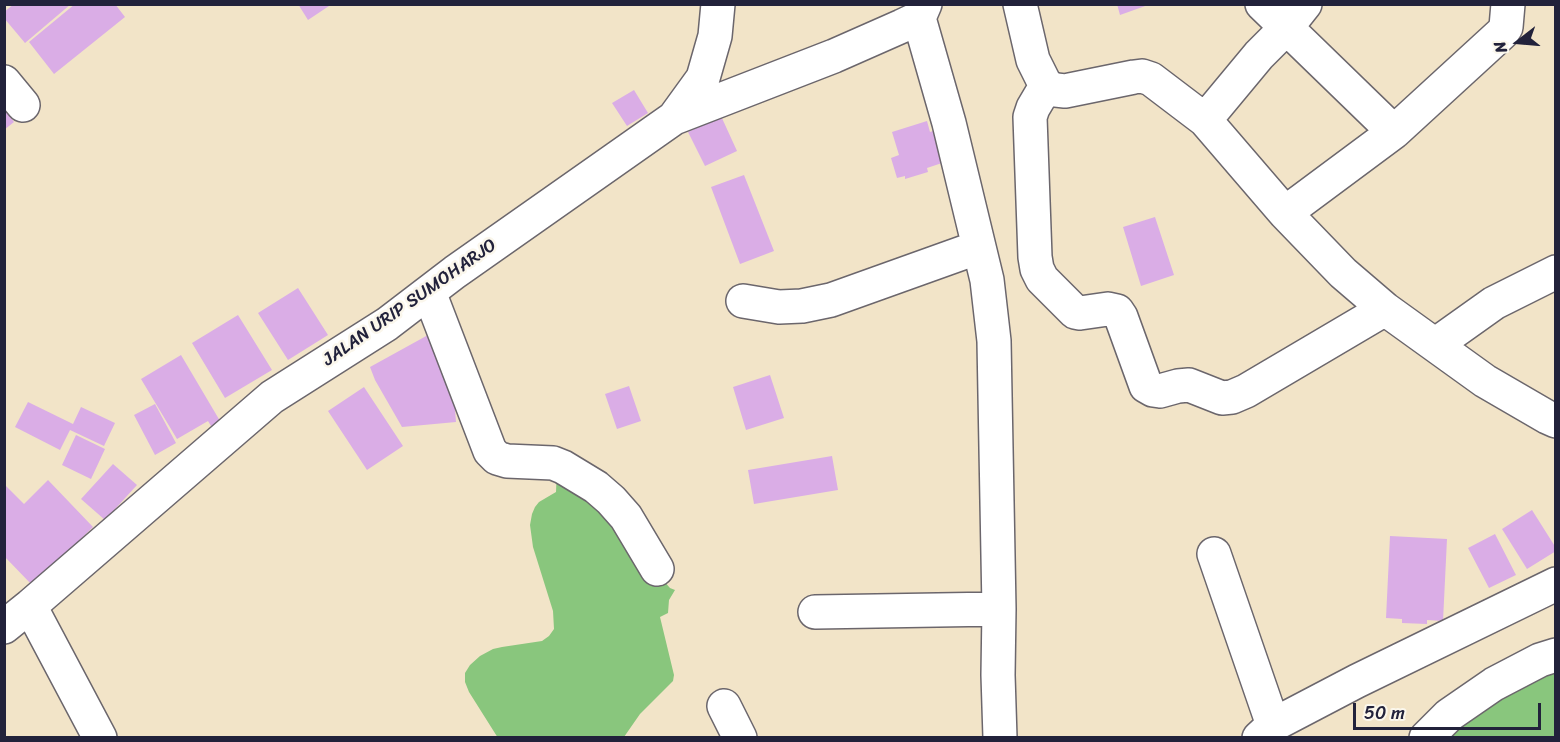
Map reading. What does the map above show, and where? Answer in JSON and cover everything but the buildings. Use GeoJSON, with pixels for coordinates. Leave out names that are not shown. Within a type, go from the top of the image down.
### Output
{"type":"FeatureCollection","features":[{"type":"Feature","properties":{"kind":"street","name":"JALAN URIP SUMOHARJO"},"geometry":{"type":"LineString","coordinates":[[4,627],[272,397],[387,324],[455,272],[674,118],[703,78],[715,36],[718,4]]}},
{"type":"Feature","properties":{"kind":"street"},"geometry":{"type":"LineString","coordinates":[[1020,4],[1033,60],[1046,86],[1065,91],[1142,76],[1151,79],[1205,120],[1285,213],[1343,273],[1385,309],[1485,381],[1556,421]]}},
{"type":"Feature","properties":{"kind":"street"},"geometry":{"type":"LineString","coordinates":[[1262,4],[1295,16],[1394,132]]}},
{"type":"Feature","properties":{"kind":"street"},"geometry":{"type":"LineString","coordinates":[[1285,213],[1394,132],[1502,33],[1506,27],[1508,4]]}},
{"type":"Feature","properties":{"kind":"street"},"geometry":{"type":"LineString","coordinates":[[674,118],[834,56],[922,11],[987,280],[994,341],[1000,738]]}},
{"type":"Feature","properties":{"kind":"street"},"geometry":{"type":"LineString","coordinates":[[1205,120],[1295,16]]}},
{"type":"Feature","properties":{"kind":"street"},"geometry":{"type":"LineString","coordinates":[[1046,86],[1030,117],[1037,268],[1042,279],[1075,312],[1108,309],[1117,311],[1146,386],[1160,391],[1189,385],[1222,398],[1232,397],[1385,309]]}},
{"type":"Feature","properties":{"kind":"street"},"geometry":{"type":"LineString","coordinates":[[742,301],[779,307],[802,306],[831,300],[979,247]]}},
{"type":"Feature","properties":{"kind":"street"},"geometry":{"type":"LineString","coordinates":[[1435,345],[1494,303],[1556,272]]}},
{"type":"Feature","properties":{"kind":"street"},"geometry":{"type":"LineString","coordinates":[[429,292],[490,452],[496,458],[507,461],[553,463],[596,487],[626,517],[657,569]]}},
{"type":"Feature","properties":{"kind":"street"},"geometry":{"type":"LineString","coordinates":[[1214,554],[1266,731],[1357,681],[1556,584]]}},
{"type":"Feature","properties":{"kind":"street"},"geometry":{"type":"LineString","coordinates":[[30,606],[100,738]]}},
{"type":"Feature","properties":{"kind":"street"},"geometry":{"type":"LineString","coordinates":[[816,612],[999,609]]}},
{"type":"Feature","properties":{"kind":"street"},"geometry":{"type":"LineString","coordinates":[[1426,738],[1449,714],[1494,684],[1540,660],[1556,655]]}},
{"type":"Feature","properties":{"kind":"street"},"geometry":{"type":"LineString","coordinates":[[724,706],[740,738]]}},
{"type":"Feature","properties":{"kind":"green space"},"geometry":{"type":"Polygon","coordinates":[[[557,468],[567,471],[670,588],[675,590],[669,600],[668,613],[660,617],[674,675],[673,681],[640,714],[624,737],[498,738],[465,682],[465,673],[480,656],[493,649],[542,641],[554,629],[553,611],[533,547],[530,525],[535,507],[556,492],[557,468]]]}},
{"type":"Feature","properties":{"kind":"green space"},"geometry":{"type":"Polygon","coordinates":[[[1555,659],[1555,737],[1431,738],[1555,659]]]}}]}
